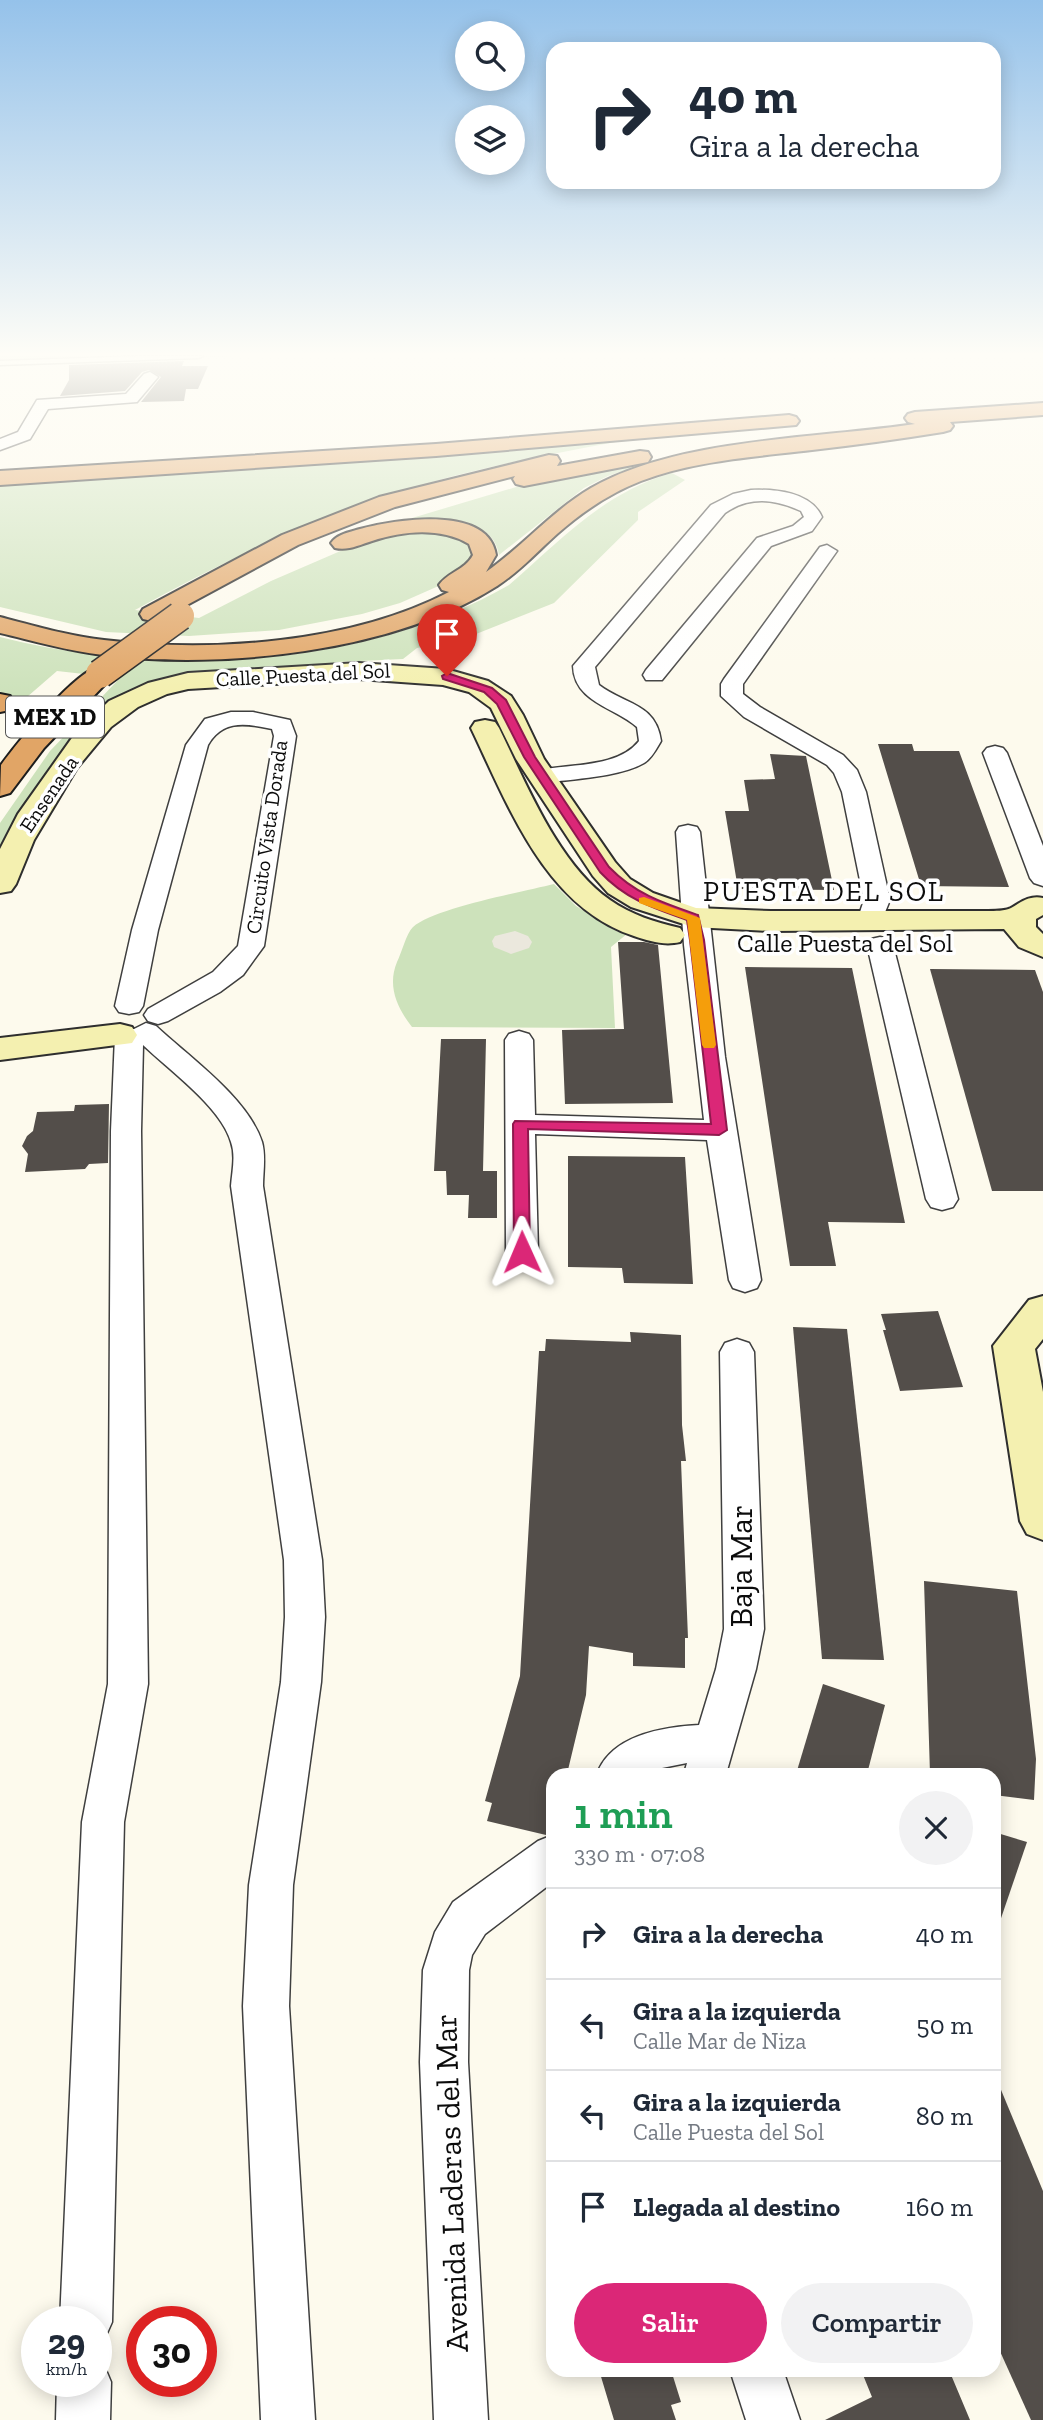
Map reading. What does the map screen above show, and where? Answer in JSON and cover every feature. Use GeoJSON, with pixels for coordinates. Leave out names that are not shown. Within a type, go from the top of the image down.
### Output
{"type":"FeatureCollection","features":[{"type":"Feature","properties":{"kind":"highway"},"geometry":{"type":"LineString","coordinates":[[0,478],[140,469]]}},
{"type":"Feature","properties":{"kind":"highway","name":"MEX 1D"},"geometry":{"type":"LineString","coordinates":[[0,745],[152,614],[290,540],[387,502],[515,469]]}},
{"type":"Feature","properties":{"kind":"highway","name":"MEX 1D"},"geometry":{"type":"LineString","coordinates":[[0,787],[14,765],[88,671],[239,580],[363,524],[447,497],[569,469]]}},
{"type":"Feature","properties":{"kind":"highway"},"geometry":{"type":"LineString","coordinates":[[0,625],[55,639],[117,649],[169,651],[306,642],[377,630],[415,618],[480,586],[566,514],[604,490],[653,469]]}},
{"type":"Feature","properties":{"kind":"highway"},"geometry":{"type":"LineString","coordinates":[[0,614],[66,631],[130,640],[204,641],[264,637],[313,630],[384,614],[459,581],[476,569],[486,550],[482,542],[474,536],[455,530],[434,526],[391,529],[370,533],[239,580]]}},
{"type":"Feature","properties":{"kind":"street"},"geometry":{"type":"LineString","coordinates":[[544,776],[621,764],[638,757],[650,741],[648,725],[630,710],[594,693],[585,683],[584,666],[718,509],[728,501],[758,494],[778,496],[808,508],[813,517],[811,524],[804,529],[776,535],[764,542],[654,675]]}},
{"type":"Feature","properties":{"kind":"street"},"geometry":{"type":"LineString","coordinates":[[827,551],[732,684],[732,696],[752,712],[835,760],[845,770],[854,792],[877,900],[875,933],[942,1199]]}},
{"type":"Feature","properties":{"kind":"street","name":"Calle Puesta del Sol"},"geometry":{"type":"LineString","coordinates":[[147,691],[170,683],[199,680],[393,670],[447,676],[488,690],[502,703],[529,757],[544,776],[563,810],[604,869],[620,886],[695,929],[745,945],[875,933],[1034,928]]}},
{"type":"Feature","properties":{"kind":"street","name":"Calle Puesta del Sol"},"geometry":{"type":"LineString","coordinates":[[458,681],[465,697],[477,710],[529,817],[562,865],[599,907],[640,927],[695,929]]}},
{"type":"Feature","properties":{"kind":"street","name":"Ensenada"},"geometry":{"type":"LineString","coordinates":[[0,884],[10,855],[61,772],[116,708],[147,691]]}},
{"type":"Feature","properties":{"kind":"street","name":"Circuito Vista Dorada"},"geometry":{"type":"LineString","coordinates":[[223,720],[266,720],[282,725],[285,736],[251,946],[242,964],[217,982],[133,1022],[145,930],[197,745],[207,728],[223,720]]}},
{"type":"Feature","properties":{"kind":"street"},"geometry":{"type":"LineString","coordinates":[[995,752],[1043,878]]}},
{"type":"Feature","properties":{"kind":"street"},"geometry":{"type":"LineString","coordinates":[[529,817],[563,810]]}},
{"type":"Feature","properties":{"kind":"street"},"geometry":{"type":"LineString","coordinates":[[688,832],[695,929],[719,1130],[745,1280]]}},
{"type":"Feature","properties":{"kind":"street"},"geometry":{"type":"LineString","coordinates":[[86,2306],[103,1822],[128,1684],[126,1131],[133,1022]]}},
{"type":"Feature","properties":{"kind":"street"},"geometry":{"type":"LineString","coordinates":[[0,1049],[40,1032],[133,1022],[239,1122],[247,1143],[247,1186],[303,1560],[305,1616],[301,1682],[271,1885],[266,2006],[288,2420]]}},
{"type":"Feature","properties":{"kind":"street"},"geometry":{"type":"LineString","coordinates":[[0,1024],[40,1032]]}},
{"type":"Feature","properties":{"kind":"street"},"geometry":{"type":"LineString","coordinates":[[519,1040],[522,1252]]}},
{"type":"Feature","properties":{"kind":"street"},"geometry":{"type":"LineString","coordinates":[[520,1124],[719,1130]]}},
{"type":"Feature","properties":{"kind":"street"},"geometry":{"type":"LineString","coordinates":[[1043,1311],[1014,1346],[1043,1521]]}},
{"type":"Feature","properties":{"kind":"street","name":"Baja Mar"},"geometry":{"type":"LineString","coordinates":[[708,1759],[736,1670],[744,1629],[737,1352]]}},
{"type":"Feature","properties":{"kind":"street"},"geometry":{"type":"LineString","coordinates":[[626,1768],[646,1752],[679,1745],[708,1759]]}},
{"type":"Feature","properties":{"kind":"street","name":"Avenida Laderas del Mar"},"geometry":{"type":"LineString","coordinates":[[461,2420],[444,2062],[446,1970],[451,1948],[469,1918],[546,1861]]}},
{"type":"Feature","properties":{"kind":"street"},"geometry":{"type":"LineString","coordinates":[[759,2377],[773,2420]]}},
{"type":"Feature","properties":{"kind":"street"},"geometry":{"type":"LineString","coordinates":[[83,2420],[84,2397]]}},
{"type":"Feature","properties":{"kind":"green space"},"geometry":{"type":"Polygon","coordinates":[[[255,469],[483,469],[399,492],[321,520],[208,571],[135,610],[199,618],[271,581],[359,543],[396,531],[454,533],[479,550],[459,577],[400,603],[362,614],[279,630],[189,636],[106,632],[0,607],[0,486],[255,469]]]}},
{"type":"Feature","properties":{"kind":"green space"},"geometry":{"type":"Polygon","coordinates":[[[598,469],[629,469],[584,488],[499,555],[495,543],[477,527],[451,520],[412,518],[516,487],[598,469]]]}},
{"type":"Feature","properties":{"kind":"green space"},"geometry":{"type":"Polygon","coordinates":[[[672,473],[685,480],[638,512],[638,520],[554,603],[466,638],[417,648],[403,659],[337,662],[172,677],[122,696],[0,868],[0,823],[50,751],[120,678],[57,671],[12,710],[0,691],[0,637],[62,650],[127,658],[193,661],[260,658],[326,649],[391,634],[452,613],[509,585],[584,519],[604,505],[625,492],[672,473]]]}},
{"type":"Feature","properties":{"kind":"green space"},"geometry":{"type":"Polygon","coordinates":[[[554,884],[576,906],[618,932],[630,925],[633,929],[611,947],[615,1028],[412,1027],[398,1004],[393,980],[397,962],[413,927],[459,907],[554,884]]]}},
{"type":"Feature","properties":{"kind":"shaded area"},"geometry":{"type":"Polygon","coordinates":[[[515,931],[528,936],[532,942],[529,948],[511,954],[494,947],[492,941],[495,936],[515,931]]]}},
{"type":"Feature","properties":{"kind":"building"},"geometry":{"type":"Polygon","coordinates":[[[878,744],[912,744],[914,751],[959,751],[1009,887],[921,886],[878,744]]]}},
{"type":"Feature","properties":{"kind":"building"},"geometry":{"type":"Polygon","coordinates":[[[770,754],[806,756],[834,890],[738,889],[725,811],[749,811],[744,780],[775,779],[770,754]]]}},
{"type":"Feature","properties":{"kind":"building"},"geometry":{"type":"Polygon","coordinates":[[[618,942],[658,945],[673,1103],[565,1104],[562,1030],[624,1029],[618,942]]]}},
{"type":"Feature","properties":{"kind":"building"},"geometry":{"type":"Polygon","coordinates":[[[745,967],[852,968],[905,1223],[828,1222],[836,1266],[790,1266],[745,967]]]}},
{"type":"Feature","properties":{"kind":"building"},"geometry":{"type":"Polygon","coordinates":[[[930,969],[1035,970],[1043,992],[1043,1191],[992,1191],[930,969]]]}},
{"type":"Feature","properties":{"kind":"building"},"geometry":{"type":"Polygon","coordinates":[[[441,1039],[486,1039],[483,1171],[497,1171],[497,1218],[468,1218],[469,1195],[447,1195],[446,1171],[434,1171],[441,1039]]]}},
{"type":"Feature","properties":{"kind":"building"},"geometry":{"type":"Polygon","coordinates":[[[109,1104],[108,1163],[89,1164],[85,1169],[25,1172],[28,1154],[22,1146],[33,1131],[37,1112],[74,1111],[75,1105],[109,1104]]]}},
{"type":"Feature","properties":{"kind":"building"},"geometry":{"type":"Polygon","coordinates":[[[568,1156],[685,1157],[693,1284],[624,1283],[622,1268],[568,1267],[568,1156]]]}},
{"type":"Feature","properties":{"kind":"building"},"geometry":{"type":"Polygon","coordinates":[[[938,1311],[963,1387],[900,1391],[881,1314],[938,1311]]]}},
{"type":"Feature","properties":{"kind":"building"},"geometry":{"type":"Polygon","coordinates":[[[793,1327],[847,1329],[884,1660],[822,1659],[793,1327]]]}},
{"type":"Feature","properties":{"kind":"building"},"geometry":{"type":"Polygon","coordinates":[[[630,1332],[681,1335],[682,1425],[686,1461],[681,1461],[688,1638],[685,1638],[685,1668],[633,1666],[633,1653],[589,1646],[586,1695],[568,1768],[546,1768],[546,1835],[487,1821],[492,1803],[485,1801],[520,1676],[539,1351],[545,1351],[546,1339],[631,1342],[630,1332]]]}},
{"type":"Feature","properties":{"kind":"building"},"geometry":{"type":"Polygon","coordinates":[[[924,1581],[1017,1591],[1036,1759],[1034,1800],[1001,1796],[1001,1768],[930,1768],[924,1581]]]}},
{"type":"Feature","properties":{"kind":"building"},"geometry":{"type":"Polygon","coordinates":[[[823,1684],[885,1705],[869,1768],[798,1768],[823,1684]]]}},
{"type":"Feature","properties":{"kind":"building"},"geometry":{"type":"Polygon","coordinates":[[[1001,1834],[1027,1842],[1001,1918],[1001,1834]]]}},
{"type":"Feature","properties":{"kind":"building"},"geometry":{"type":"Polygon","coordinates":[[[1001,2090],[1043,2191],[1043,2420],[1031,2420],[1001,2354],[1001,2090]]]}},
{"type":"Feature","properties":{"kind":"building"},"geometry":{"type":"Polygon","coordinates":[[[601,2377],[673,2377],[681,2402],[671,2405],[676,2420],[614,2420],[601,2377]]]}},
{"type":"Feature","properties":{"kind":"building"},"geometry":{"type":"Polygon","coordinates":[[[864,2377],[952,2377],[970,2420],[825,2420],[872,2397],[864,2377]]]}},
{"type":"Feature","properties":{"kind":"slow traffic"},"geometry":{"type":"LineString","coordinates":[[644,901],[693,918],[709,1045]]}},
{"type":"Feature","properties":{"kind":"district","name":"PUESTA DEL SOL"},"geometry":{"type":"Point","coordinates":[824,891]}},
{"type":"Feature","properties":{"kind":"route"},"geometry":{"type":"LineString","coordinates":[[447,676],[488,690],[502,703],[529,757],[604,869],[620,886],[642,900],[693,918],[697,940],[719,1130],[520,1124],[522,1252]]}}]}
